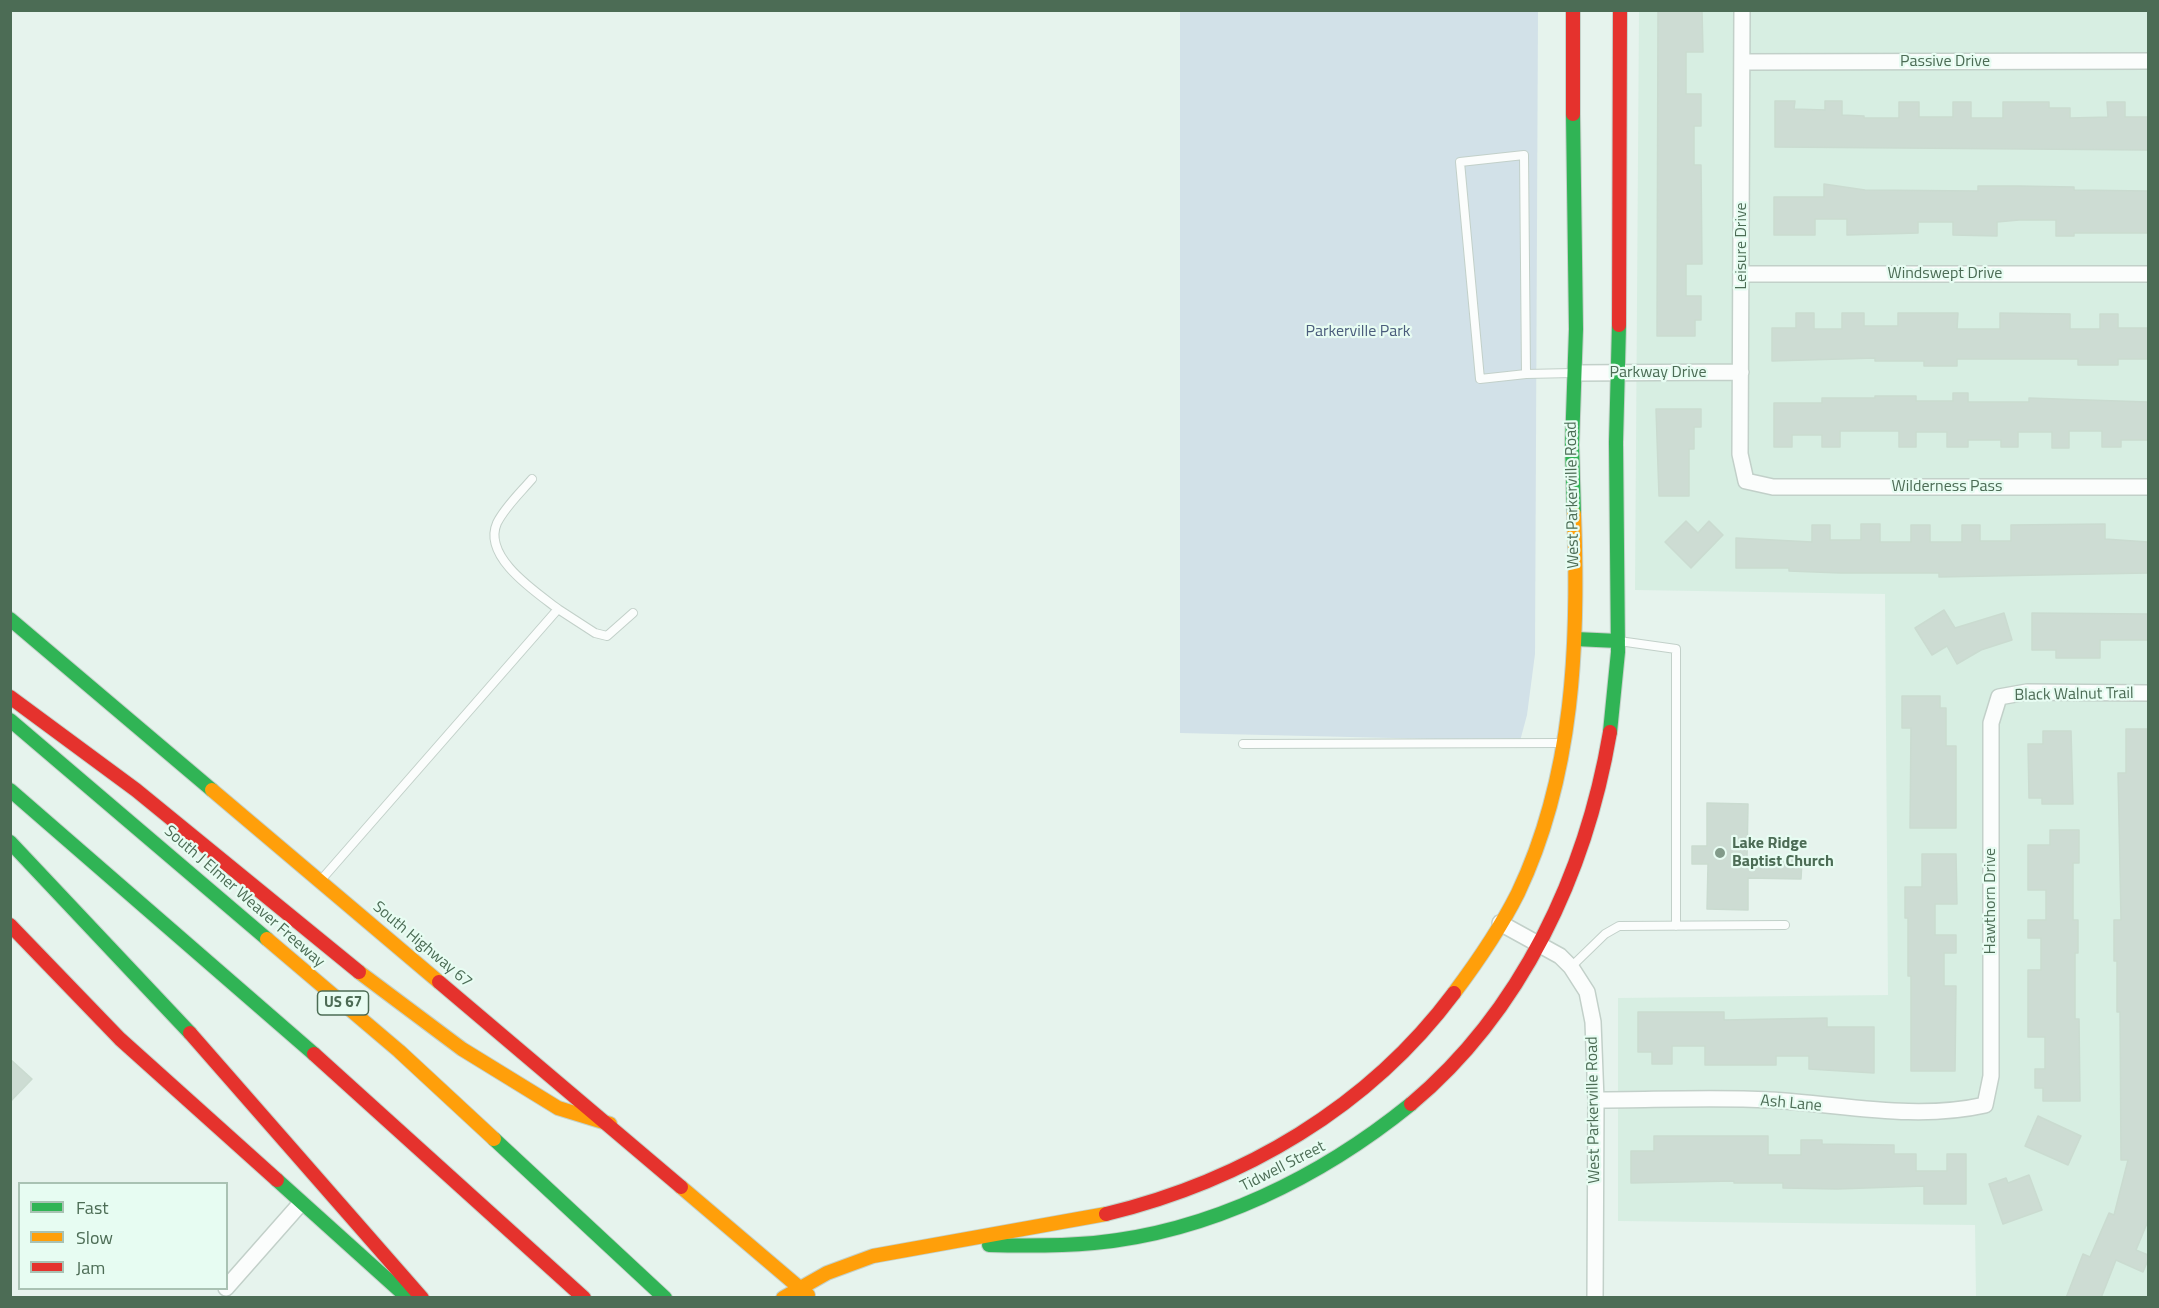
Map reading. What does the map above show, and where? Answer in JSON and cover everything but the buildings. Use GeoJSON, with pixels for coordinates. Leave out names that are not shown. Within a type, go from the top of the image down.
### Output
{"type":"FeatureCollection","features":[{"type":"Feature","properties":{"kind":"main road","name":"West Parkerville Road"},"geometry":{"type":"LineString","coordinates":[[1500,923],[1515,899],[1534,855],[1548,813],[1562,743],[1575,639],[1572,468],[1575,374],[1573,10]]}},
{"type":"Feature","properties":{"kind":"main road"},"geometry":{"type":"LineString","coordinates":[[1539,944],[1577,864],[1604,767],[1615,702],[1618,641],[1617,373],[1620,10]]}},
{"type":"Feature","properties":{"kind":"main road","name":"South Highway 67"},"geometry":{"type":"LineString","coordinates":[[10,619],[610,1124],[810,1298]]}},
{"type":"Feature","properties":{"kind":"main road"},"geometry":{"type":"LineString","coordinates":[[1575,639],[1618,641]]}},
{"type":"Feature","properties":{"kind":"main road"},"geometry":{"type":"LineString","coordinates":[[10,697],[136,790],[366,977],[462,1049],[558,1108],[610,1124]]}},
{"type":"Feature","properties":{"kind":"main road","name":"South J Elmer Weaver Freeway"},"geometry":{"type":"LineString","coordinates":[[10,720],[399,1051],[665,1298]]}},
{"type":"Feature","properties":{"kind":"main road"},"geometry":{"type":"LineString","coordinates":[[10,790],[355,1089],[584,1298]]}},
{"type":"Feature","properties":{"kind":"main road"},"geometry":{"type":"LineString","coordinates":[[10,842],[194,1038],[422,1298]]}},
{"type":"Feature","properties":{"kind":"main road","name":"Tidwell Street"},"geometry":{"type":"LineString","coordinates":[[783,1298],[798,1287],[845,1264],[903,1249],[952,1243],[1116,1212],[1218,1178],[1266,1153],[1330,1116],[1389,1064],[1434,1017],[1500,923]]}},
{"type":"Feature","properties":{"kind":"main road"},"geometry":{"type":"LineString","coordinates":[[10,925],[120,1039],[408,1298]]}},
{"type":"Feature","properties":{"kind":"main road","name":"Tidwell Street"},"geometry":{"type":"LineString","coordinates":[[952,1243],[1067,1246],[1109,1243],[1201,1222],[1256,1201],[1295,1182],[1340,1155],[1410,1106],[1447,1073],[1488,1026],[1516,985],[1539,944]]}},
{"type":"Feature","properties":{"kind":"street","name":"Leisure Drive"},"geometry":{"type":"LineString","coordinates":[[1742,10],[1740,454],[1746,481]]}},
{"type":"Feature","properties":{"kind":"street","name":"Passive Drive"},"geometry":{"type":"LineString","coordinates":[[1742,62],[2148,62]]}},
{"type":"Feature","properties":{"kind":"street","name":"Windswept Drive"},"geometry":{"type":"LineString","coordinates":[[1742,274],[2148,274]]}},
{"type":"Feature","properties":{"kind":"street","name":"Parkway Drive"},"geometry":{"type":"LineString","coordinates":[[1575,374],[1741,372]]}},
{"type":"Feature","properties":{"kind":"street","name":"Wilderness Pass"},"geometry":{"type":"LineString","coordinates":[[1746,481],[1773,487],[2148,487]]}},
{"type":"Feature","properties":{"kind":"street","name":"Black Walnut Trail"},"geometry":{"type":"LineString","coordinates":[[1999,697],[2027,692],[2148,693]]}},
{"type":"Feature","properties":{"kind":"street","name":"Hawthorn Drive"},"geometry":{"type":"LineString","coordinates":[[1985,1105],[1991,1076],[1991,723],[1999,697]]}},
{"type":"Feature","properties":{"kind":"street","name":"West Parkerville Road"},"geometry":{"type":"LineString","coordinates":[[1500,923],[1560,956],[1571,967],[1587,992],[1593,1022],[1596,1100],[1595,1298]]}},
{"type":"Feature","properties":{"kind":"street","name":"Ash Lane"},"geometry":{"type":"LineString","coordinates":[[1596,1100],[1771,1100],[1861,1110],[1959,1111],[1985,1105]]}},
{"type":"Feature","properties":{"kind":"street"},"geometry":{"type":"LineString","coordinates":[[228,1286],[301,1203]]}},
{"type":"Feature","properties":{"kind":"lane"},"geometry":{"type":"LineString","coordinates":[[1526,374],[1524,155],[1460,162],[1480,379],[1526,374],[1575,374]]}},
{"type":"Feature","properties":{"kind":"lane"},"geometry":{"type":"LineString","coordinates":[[532,479],[504,511],[496,526],[494,541],[498,555],[520,578],[558,609],[595,633],[607,636],[633,613]]}},
{"type":"Feature","properties":{"kind":"lane"},"geometry":{"type":"LineString","coordinates":[[320,881],[558,609]]}},
{"type":"Feature","properties":{"kind":"lane"},"geometry":{"type":"LineString","coordinates":[[1618,641],[1676,649],[1676,926]]}},
{"type":"Feature","properties":{"kind":"lane"},"geometry":{"type":"LineString","coordinates":[[1243,744],[1562,743]]}},
{"type":"Feature","properties":{"kind":"lane"},"geometry":{"type":"LineString","coordinates":[[1571,967],[1605,934],[1619,926],[1785,925]]}},
{"type":"Feature","properties":{"kind":"shaded area"},"geometry":{"type":"Polygon","coordinates":[[[1639,11],[2148,11],[2148,1297],[1976,1297],[1975,1225],[1618,1221],[1618,998],[1888,995],[1885,594],[1635,590],[1639,11]]]}},
{"type":"Feature","properties":{"kind":"green space","name":"Parkerville Park"},"geometry":{"type":"Polygon","coordinates":[[[1180,11],[1538,11],[1535,654],[1527,715],[1520,741],[1180,733],[1180,11]]]}},
{"type":"Feature","properties":{"kind":"traffic: fast"},"geometry":{"type":"LineString","coordinates":[[1573,114],[1576,329],[1572,445],[1574,514]]}},
{"type":"Feature","properties":{"kind":"traffic: fast"},"geometry":{"type":"LineString","coordinates":[[1610,732],[1618,652],[1616,442],[1619,325]]}},
{"type":"Feature","properties":{"kind":"traffic: fast"},"geometry":{"type":"LineString","coordinates":[[10,619],[212,790]]}},
{"type":"Feature","properties":{"kind":"traffic: fast"},"geometry":{"type":"LineString","coordinates":[[1575,639],[1618,641]]}},
{"type":"Feature","properties":{"kind":"traffic: fast"},"geometry":{"type":"LineString","coordinates":[[10,720],[267,939]]}},
{"type":"Feature","properties":{"kind":"traffic: fast"},"geometry":{"type":"LineString","coordinates":[[10,790],[314,1054]]}},
{"type":"Feature","properties":{"kind":"traffic: fast"},"geometry":{"type":"LineString","coordinates":[[10,842],[190,1033]]}},
{"type":"Feature","properties":{"kind":"traffic: fast"},"geometry":{"type":"LineString","coordinates":[[989,1245],[1042,1246],[1094,1243],[1137,1237],[1180,1227],[1222,1213],[1262,1197],[1302,1177],[1340,1155],[1411,1104]]}},
{"type":"Feature","properties":{"kind":"traffic: fast"},"geometry":{"type":"LineString","coordinates":[[494,1139],[665,1298]]}},
{"type":"Feature","properties":{"kind":"traffic: fast"},"geometry":{"type":"LineString","coordinates":[[277,1180],[408,1298]]}},
{"type":"Feature","properties":{"kind":"traffic: slow"},"geometry":{"type":"LineString","coordinates":[[1454,993],[1472,969],[1518,893],[1537,848],[1551,802],[1562,755],[1573,659],[1574,514]]}},
{"type":"Feature","properties":{"kind":"traffic: slow"},"geometry":{"type":"LineString","coordinates":[[212,790],[439,982]]}},
{"type":"Feature","properties":{"kind":"traffic: slow"},"geometry":{"type":"LineString","coordinates":[[267,939],[399,1051],[494,1139]]}},
{"type":"Feature","properties":{"kind":"traffic: slow"},"geometry":{"type":"LineString","coordinates":[[359,972],[462,1049],[558,1108],[610,1124]]}},
{"type":"Feature","properties":{"kind":"traffic: slow"},"geometry":{"type":"LineString","coordinates":[[681,1187],[808,1295]]}},
{"type":"Feature","properties":{"kind":"traffic: slow"},"geometry":{"type":"LineString","coordinates":[[783,1298],[827,1273],[873,1256],[1106,1214]]}},
{"type":"Feature","properties":{"kind":"traffic: jam"},"geometry":{"type":"LineString","coordinates":[[1573,10],[1573,114]]}},
{"type":"Feature","properties":{"kind":"traffic: jam"},"geometry":{"type":"LineString","coordinates":[[1619,325],[1620,10]]}},
{"type":"Feature","properties":{"kind":"traffic: jam"},"geometry":{"type":"LineString","coordinates":[[10,697],[136,790],[359,972]]}},
{"type":"Feature","properties":{"kind":"traffic: jam"},"geometry":{"type":"LineString","coordinates":[[1411,1104],[1450,1067],[1486,1026],[1516,983],[1543,936],[1566,887],[1584,837],[1599,785],[1610,732]]}},
{"type":"Feature","properties":{"kind":"traffic: jam"},"geometry":{"type":"LineString","coordinates":[[10,925],[120,1039],[277,1180]]}},
{"type":"Feature","properties":{"kind":"traffic: jam"},"geometry":{"type":"LineString","coordinates":[[439,982],[681,1187]]}},
{"type":"Feature","properties":{"kind":"traffic: jam"},"geometry":{"type":"LineString","coordinates":[[1106,1214],[1157,1200],[1206,1182],[1254,1160],[1300,1134],[1343,1104],[1383,1071],[1420,1034],[1454,993]]}},
{"type":"Feature","properties":{"kind":"traffic: jam"},"geometry":{"type":"LineString","coordinates":[[190,1033],[422,1298]]}},
{"type":"Feature","properties":{"kind":"traffic: jam"},"geometry":{"type":"LineString","coordinates":[[314,1054],[584,1298]]}},
{"type":"Feature","properties":{"kind":"place","name":"Lake Ridge Baptist Church"},"geometry":{"type":"Point","coordinates":[1720,853]}}]}
